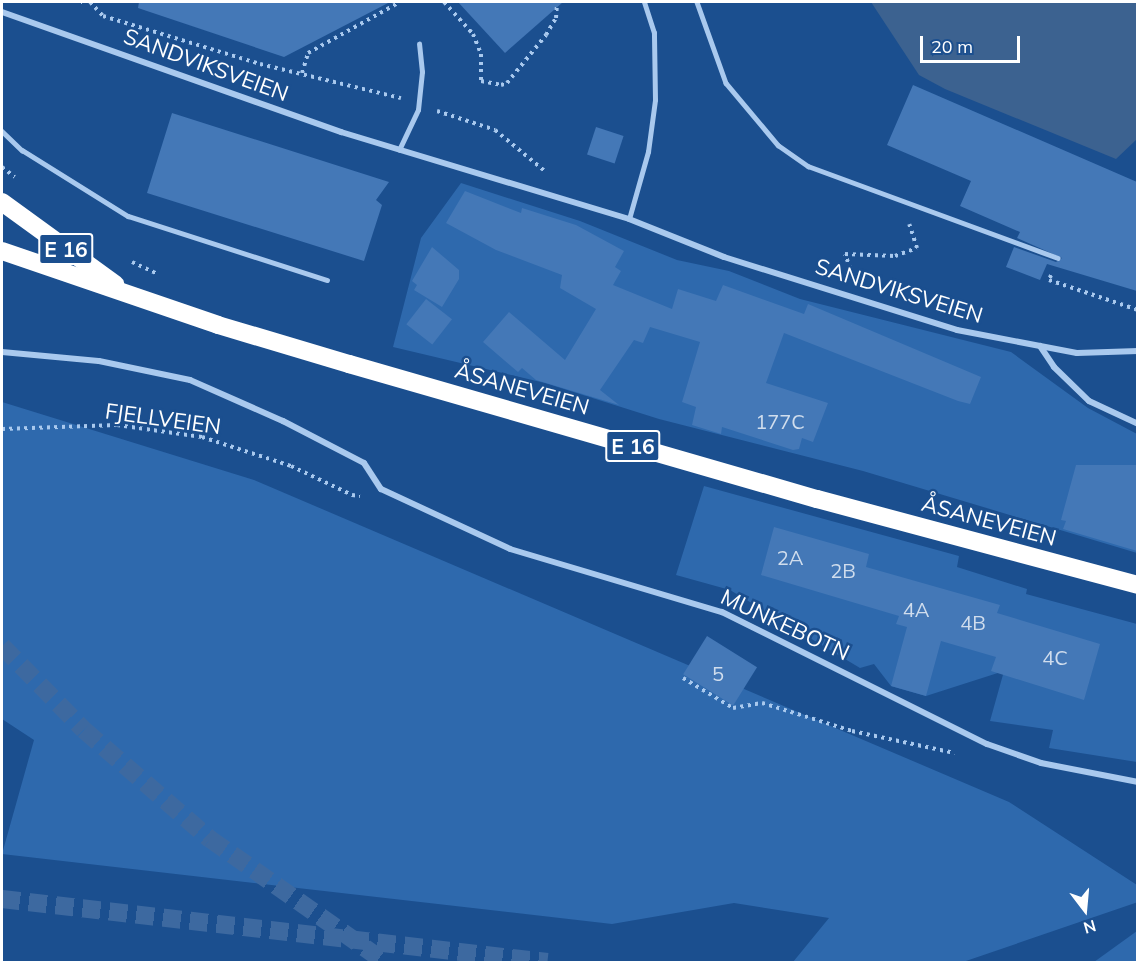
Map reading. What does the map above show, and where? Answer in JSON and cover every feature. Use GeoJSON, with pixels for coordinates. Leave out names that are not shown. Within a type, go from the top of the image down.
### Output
{"type":"FeatureCollection","features":[{"type":"Feature","properties":{"kind":"highway","name":"E 16"},"geometry":{"type":"LineString","coordinates":[[2,202],[131,296]]}},
{"type":"Feature","properties":{"kind":"highway","name":"ÅSANEVEIEN"},"geometry":{"type":"LineString","coordinates":[[2,251],[131,296],[316,355],[817,499],[1137,585]]}},
{"type":"Feature","properties":{"kind":"street","name":"SANDVIKSVEIEN"},"geometry":{"type":"LineString","coordinates":[[2,12],[399,150],[629,219],[724,257],[957,330],[1077,353],[1137,351]]}},
{"type":"Feature","properties":{"kind":"street"},"geometry":{"type":"LineString","coordinates":[[1040,345],[1054,367],[1089,401],[1137,423]]}},
{"type":"Feature","properties":{"kind":"street"},"geometry":{"type":"LineString","coordinates":[[2,352],[99,361],[190,380],[283,421],[364,463],[381,489]]}},
{"type":"Feature","properties":{"kind":"street","name":"MUNKEBOTN"},"geometry":{"type":"LineString","coordinates":[[381,489],[510,549],[722,612],[987,744],[1041,763],[1137,782]]}},
{"type":"Feature","properties":{"kind":"lane"},"geometry":{"type":"LineString","coordinates":[[629,219],[648,152],[655,100],[654,33],[644,2]]}},
{"type":"Feature","properties":{"kind":"lane"},"geometry":{"type":"LineString","coordinates":[[697,2],[726,83],[786,151],[808,166],[1058,258]]}},
{"type":"Feature","properties":{"kind":"lane"},"geometry":{"type":"LineString","coordinates":[[399,150],[412,130],[419,105],[419,44]]}},
{"type":"Feature","properties":{"kind":"lane"},"geometry":{"type":"LineString","coordinates":[[2,131],[22,150],[128,216],[327,280]]}},
{"type":"Feature","properties":{"kind":"path"},"geometry":{"type":"LineString","coordinates":[[90,2],[104,16],[393,98],[420,98]]}},
{"type":"Feature","properties":{"kind":"path"},"geometry":{"type":"LineString","coordinates":[[302,73],[308,53],[400,2]]}},
{"type":"Feature","properties":{"kind":"path"},"geometry":{"type":"LineString","coordinates":[[444,2],[474,34],[481,54],[481,81],[501,85],[507,83],[546,35],[556,18],[557,2]]}},
{"type":"Feature","properties":{"kind":"path"},"geometry":{"type":"LineString","coordinates":[[419,105],[503,135],[550,175],[546,193]]}},
{"type":"Feature","properties":{"kind":"path"},"geometry":{"type":"LineString","coordinates":[[2,167],[20,181]]}},
{"type":"Feature","properties":{"kind":"path"},"geometry":{"type":"LineString","coordinates":[[849,295],[853,280],[844,254],[895,256],[916,248]]}},
{"type":"Feature","properties":{"kind":"path"},"geometry":{"type":"LineString","coordinates":[[1058,258],[1049,279],[1137,310]]}},
{"type":"Feature","properties":{"kind":"path"},"geometry":{"type":"LineString","coordinates":[[124,259],[164,276]]}},
{"type":"Feature","properties":{"kind":"path","name":"FJELLVEIEN"},"geometry":{"type":"LineString","coordinates":[[2,429],[117,425],[202,437],[291,466],[352,495],[381,489]]}},
{"type":"Feature","properties":{"kind":"path"},"geometry":{"type":"LineString","coordinates":[[683,678],[734,708],[762,703],[852,731],[971,756],[987,744]]}},
{"type":"Feature","properties":{"kind":"shaded area"},"geometry":{"type":"Polygon","coordinates":[[[871,2],[1137,2],[1137,139],[1116,159],[945,89],[919,75],[871,2]]]}},
{"type":"Feature","properties":{"kind":"shaded area"},"geometry":{"type":"Polygon","coordinates":[[[461,183],[580,221],[677,260],[729,271],[800,299],[1011,352],[1088,408],[1137,434],[1137,553],[863,471],[659,419],[545,383],[393,347],[421,238],[461,183]]]}},
{"type":"Feature","properties":{"kind":"shaded area"},"geometry":{"type":"Polygon","coordinates":[[[2,402],[254,480],[1009,802],[1137,885],[1138,902],[963,962],[793,962],[829,918],[734,903],[612,924],[2,854],[34,740],[2,719],[2,402]]]}},
{"type":"Feature","properties":{"kind":"shaded area"},"geometry":{"type":"Polygon","coordinates":[[[704,486],[959,556],[957,567],[1027,589],[1026,594],[1137,624],[1137,762],[1049,748],[1053,730],[990,721],[1004,671],[926,696],[891,686],[874,664],[860,668],[730,590],[676,575],[704,486]]]}},
{"type":"Feature","properties":{"kind":"shaded area"},"geometry":{"type":"Polygon","coordinates":[[[1137,931],[1137,962],[1094,962],[1137,931]]]}},
{"type":"Feature","properties":{"kind":"building"},"geometry":{"type":"Polygon","coordinates":[[[139,2],[390,2],[284,57],[138,8],[139,2]]]}},
{"type":"Feature","properties":{"kind":"building"},"geometry":{"type":"Polygon","coordinates":[[[458,2],[563,2],[505,53],[458,2]]]}},
{"type":"Feature","properties":{"kind":"building"},"geometry":{"type":"Polygon","coordinates":[[[913,85],[1137,182],[1137,291],[1047,264],[1040,280],[1006,267],[1014,247],[1056,262],[1062,258],[1017,238],[1020,232],[960,206],[971,181],[887,145],[913,85]]]}},
{"type":"Feature","properties":{"kind":"building"},"geometry":{"type":"Polygon","coordinates":[[[172,113],[389,182],[376,200],[382,205],[364,261],[147,193],[172,113]]]}},
{"type":"Feature","properties":{"kind":"building"},"geometry":{"type":"Polygon","coordinates":[[[596,127],[624,136],[615,164],[587,155],[596,127]]]}},
{"type":"Feature","properties":{"kind":"building"},"geometry":{"type":"Polygon","coordinates":[[[465,191],[521,213],[522,208],[576,225],[624,251],[615,267],[621,271],[613,285],[672,309],[678,289],[716,301],[723,285],[804,314],[808,304],[981,377],[970,404],[784,333],[766,383],[828,403],[813,442],[802,438],[799,449],[793,450],[722,427],[721,434],[692,425],[696,407],[682,402],[700,342],[650,327],[643,343],[634,340],[600,390],[619,405],[536,380],[522,368],[518,372],[483,342],[509,312],[565,360],[596,309],[560,288],[562,275],[496,250],[446,223],[465,191]]]}},
{"type":"Feature","properties":{"kind":"building"},"geometry":{"type":"Polygon","coordinates":[[[432,247],[459,270],[459,279],[442,307],[414,290],[417,285],[412,281],[432,247]]]}},
{"type":"Feature","properties":{"kind":"building"},"geometry":{"type":"Polygon","coordinates":[[[426,299],[452,319],[432,345],[406,324],[426,299]]]}},
{"type":"Feature","properties":{"kind":"building"},"geometry":{"type":"Polygon","coordinates":[[[1076,465],[1137,465],[1137,551],[1063,529],[1066,521],[1061,520],[1076,465]]]}},
{"type":"Feature","properties":{"kind":"building"},"geometry":{"type":"Polygon","coordinates":[[[774,527],[869,554],[866,567],[1000,605],[997,613],[1100,644],[1084,700],[991,671],[996,657],[941,641],[926,696],[891,686],[907,627],[896,624],[899,616],[761,575],[774,527]]]}},
{"type":"Feature","properties":{"kind":"building"},"geometry":{"type":"Polygon","coordinates":[[[707,636],[757,667],[733,705],[683,674],[707,636]]]}},
{"type":"Feature","properties":{"kind":"tunnel"},"geometry":{"type":"LineString","coordinates":[[2,646],[84,730],[210,839],[385,962]]}},
{"type":"Feature","properties":{"kind":"tunnel"},"geometry":{"type":"LineString","coordinates":[[2,899],[547,962]]}}]}
